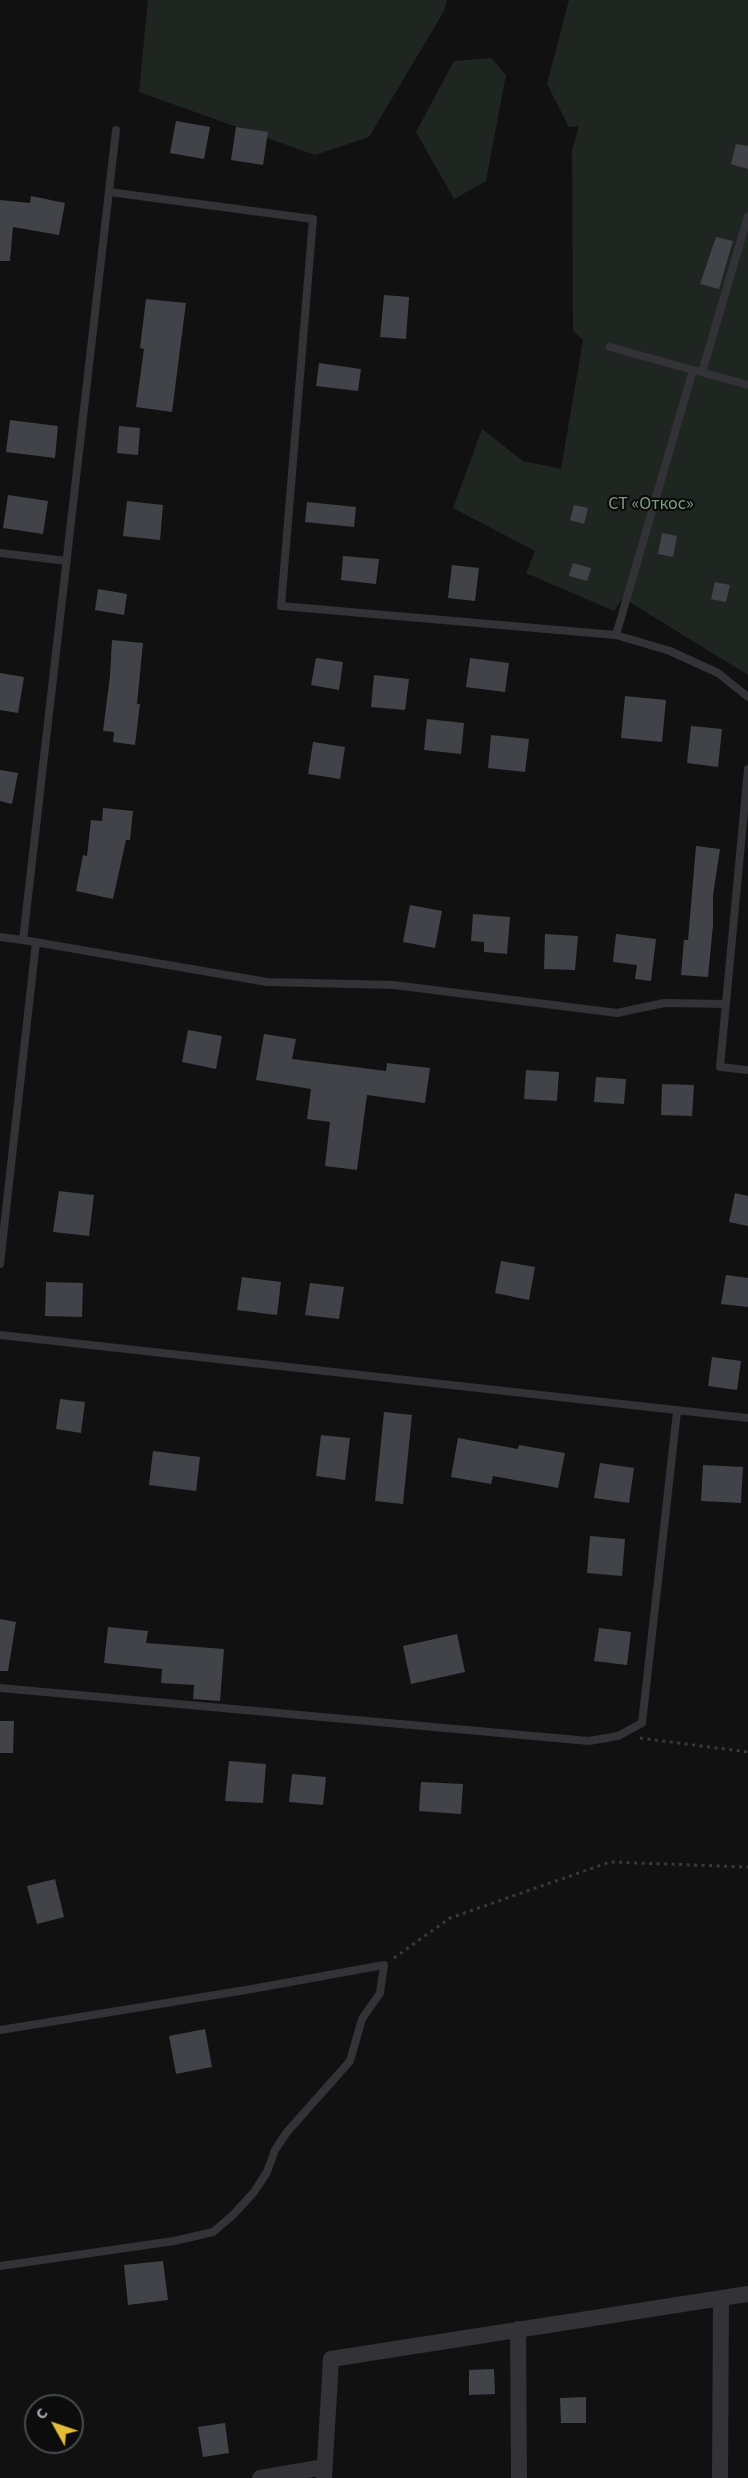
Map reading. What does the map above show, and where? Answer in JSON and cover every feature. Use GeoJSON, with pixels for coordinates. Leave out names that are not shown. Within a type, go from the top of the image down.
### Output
{"type":"FeatureCollection","features":[{"type":"Feature","properties":{"kind":"street"},"geometry":{"type":"LineString","coordinates":[[260,2478],[324,2472],[331,2358],[748,2294]]}},
{"type":"Feature","properties":{"kind":"street"},"geometry":{"type":"LineString","coordinates":[[720,2298],[720,2478]]}},
{"type":"Feature","properties":{"kind":"street"},"geometry":{"type":"LineString","coordinates":[[518,2330],[519,2478]]}},
{"type":"Feature","properties":{"kind":"lane"},"geometry":{"type":"LineString","coordinates":[[23,940],[116,130]]}},
{"type":"Feature","properties":{"kind":"lane"},"geometry":{"type":"LineString","coordinates":[[109,192],[313,219],[281,606],[616,636],[670,651],[718,673],[748,697]]}},
{"type":"Feature","properties":{"kind":"lane"},"geometry":{"type":"LineString","coordinates":[[616,636],[748,216]]}},
{"type":"Feature","properties":{"kind":"lane"},"geometry":{"type":"LineString","coordinates":[[610,347],[748,385]]}},
{"type":"Feature","properties":{"kind":"lane"},"geometry":{"type":"LineString","coordinates":[[0,553],[67,561]]}},
{"type":"Feature","properties":{"kind":"lane"},"geometry":{"type":"LineString","coordinates":[[748,769],[720,1067],[748,1070]]}},
{"type":"Feature","properties":{"kind":"lane"},"geometry":{"type":"LineString","coordinates":[[0,937],[267,982],[394,985],[617,1013],[664,1003],[726,1004]]}},
{"type":"Feature","properties":{"kind":"lane"},"geometry":{"type":"LineString","coordinates":[[0,1264],[36,942]]}},
{"type":"Feature","properties":{"kind":"lane"},"geometry":{"type":"LineString","coordinates":[[0,1335],[677,1412],[748,1418]]}},
{"type":"Feature","properties":{"kind":"lane"},"geometry":{"type":"LineString","coordinates":[[0,1688],[589,1741],[618,1736],[642,1723],[677,1412]]}},
{"type":"Feature","properties":{"kind":"lane"},"geometry":{"type":"LineString","coordinates":[[0,2030],[384,1965],[380,1993],[362,2019],[350,2061],[287,2132],[275,2150],[267,2172],[254,2192],[213,2232],[174,2241],[0,2266]]}},
{"type":"Feature","properties":{"kind":"path"},"geometry":{"type":"LineString","coordinates":[[618,1736],[748,1752]]}},
{"type":"Feature","properties":{"kind":"path"},"geometry":{"type":"LineString","coordinates":[[384,1965],[450,1918],[610,1863],[748,1867]]}},
{"type":"Feature","properties":{"kind":"green space"},"geometry":{"type":"Polygon","coordinates":[[[148,0],[447,0],[444,11],[369,137],[315,155],[139,92],[148,0]]]}},
{"type":"Feature","properties":{"kind":"green space","name":"СТ «Откос»"},"geometry":{"type":"Polygon","coordinates":[[[569,0],[748,0],[748,675],[623,598],[614,611],[526,573],[535,551],[453,508],[482,429],[523,461],[561,469],[583,340],[573,331],[572,150],[579,126],[569,127],[547,84],[569,0]]]}},
{"type":"Feature","properties":{"kind":"green space"},"geometry":{"type":"Polygon","coordinates":[[[491,58],[506,75],[486,181],[454,199],[416,132],[454,61],[491,58]]]}},
{"type":"Feature","properties":{"kind":"building"},"geometry":{"type":"Polygon","coordinates":[[[176,121],[210,127],[204,159],[170,153],[176,121]]]}},
{"type":"Feature","properties":{"kind":"building"},"geometry":{"type":"Polygon","coordinates":[[[236,127],[268,132],[263,165],[231,160],[236,127]]]}},
{"type":"Feature","properties":{"kind":"building"},"geometry":{"type":"Polygon","coordinates":[[[736,144],[748,146],[748,169],[731,164],[736,144]]]}},
{"type":"Feature","properties":{"kind":"building"},"geometry":{"type":"Polygon","coordinates":[[[31,196],[65,203],[59,235],[13,227],[10,261],[0,261],[0,200],[30,203],[31,196]]]}},
{"type":"Feature","properties":{"kind":"building"},"geometry":{"type":"Polygon","coordinates":[[[716,237],[733,241],[719,289],[700,284],[716,237]]]}},
{"type":"Feature","properties":{"kind":"building"},"geometry":{"type":"Polygon","coordinates":[[[384,295],[409,297],[406,339],[380,337],[384,295]]]}},
{"type":"Feature","properties":{"kind":"building"},"geometry":{"type":"Polygon","coordinates":[[[146,299],[186,303],[172,412],[136,407],[144,349],[140,348],[146,299]]]}},
{"type":"Feature","properties":{"kind":"building"},"geometry":{"type":"Polygon","coordinates":[[[319,363],[361,369],[358,391],[316,386],[319,363]]]}},
{"type":"Feature","properties":{"kind":"building"},"geometry":{"type":"Polygon","coordinates":[[[10,420],[58,426],[55,458],[6,452],[10,420]]]}},
{"type":"Feature","properties":{"kind":"building"},"geometry":{"type":"Polygon","coordinates":[[[119,426],[140,428],[138,455],[117,453],[119,426]]]}},
{"type":"Feature","properties":{"kind":"building"},"geometry":{"type":"Polygon","coordinates":[[[8,495],[48,501],[43,534],[3,528],[8,495]]]}},
{"type":"Feature","properties":{"kind":"building"},"geometry":{"type":"Polygon","coordinates":[[[127,501],[163,505],[160,540],[123,536],[127,501]]]}},
{"type":"Feature","properties":{"kind":"building"},"geometry":{"type":"Polygon","coordinates":[[[307,502],[356,507],[354,527],[305,522],[307,502]]]}},
{"type":"Feature","properties":{"kind":"building"},"geometry":{"type":"Polygon","coordinates":[[[574,505],[588,508],[584,524],[570,520],[574,505]]]}},
{"type":"Feature","properties":{"kind":"building"},"geometry":{"type":"Polygon","coordinates":[[[662,533],[677,536],[673,557],[658,554],[662,533]]]}},
{"type":"Feature","properties":{"kind":"building"},"geometry":{"type":"Polygon","coordinates":[[[343,556],[379,559],[376,584],[341,580],[343,556]]]}},
{"type":"Feature","properties":{"kind":"building"},"geometry":{"type":"Polygon","coordinates":[[[573,563],[591,568],[587,581],[569,576],[573,563]]]}},
{"type":"Feature","properties":{"kind":"building"},"geometry":{"type":"Polygon","coordinates":[[[452,565],[479,568],[475,601],[448,598],[452,565]]]}},
{"type":"Feature","properties":{"kind":"building"},"geometry":{"type":"Polygon","coordinates":[[[715,582],[730,585],[726,602],[711,599],[715,582]]]}},
{"type":"Feature","properties":{"kind":"building"},"geometry":{"type":"Polygon","coordinates":[[[98,589],[127,594],[124,615],[95,610],[98,589]]]}},
{"type":"Feature","properties":{"kind":"building"},"geometry":{"type":"Polygon","coordinates":[[[112,640],[143,643],[135,745],[113,742],[114,732],[103,731],[112,640]]]}},
{"type":"Feature","properties":{"kind":"building"},"geometry":{"type":"Polygon","coordinates":[[[316,658],[343,662],[339,690],[311,685],[316,658]]]}},
{"type":"Feature","properties":{"kind":"building"},"geometry":{"type":"Polygon","coordinates":[[[470,658],[509,663],[505,692],[466,687],[470,658]]]}},
{"type":"Feature","properties":{"kind":"building"},"geometry":{"type":"Polygon","coordinates":[[[0,673],[24,677],[18,713],[0,710],[0,673]]]}},
{"type":"Feature","properties":{"kind":"building"},"geometry":{"type":"Polygon","coordinates":[[[374,675],[409,679],[405,710],[371,707],[374,675]]]}},
{"type":"Feature","properties":{"kind":"building"},"geometry":{"type":"Polygon","coordinates":[[[625,696],[666,700],[662,742],[621,738],[625,696]]]}},
{"type":"Feature","properties":{"kind":"building"},"geometry":{"type":"Polygon","coordinates":[[[427,719],[464,723],[461,754],[424,750],[427,719]]]}},
{"type":"Feature","properties":{"kind":"building"},"geometry":{"type":"Polygon","coordinates":[[[691,726],[722,729],[718,767],[687,763],[691,726]]]}},
{"type":"Feature","properties":{"kind":"building"},"geometry":{"type":"Polygon","coordinates":[[[491,735],[529,739],[525,772],[488,768],[491,735]]]}},
{"type":"Feature","properties":{"kind":"building"},"geometry":{"type":"Polygon","coordinates":[[[313,742],[345,747],[340,779],[308,774],[313,742]]]}},
{"type":"Feature","properties":{"kind":"building"},"geometry":{"type":"Polygon","coordinates":[[[0,770],[18,773],[12,804],[0,801],[0,770]]]}},
{"type":"Feature","properties":{"kind":"building"},"geometry":{"type":"Polygon","coordinates":[[[103,808],[133,811],[130,840],[126,840],[113,899],[76,891],[83,855],[87,856],[91,820],[102,821],[103,808]]]}},
{"type":"Feature","properties":{"kind":"building"},"geometry":{"type":"Polygon","coordinates":[[[696,846],[720,849],[713,895],[713,925],[708,977],[681,975],[684,940],[688,940],[696,846]]]}},
{"type":"Feature","properties":{"kind":"building"},"geometry":{"type":"Polygon","coordinates":[[[410,905],[442,911],[435,948],[403,942],[410,905]]]}},
{"type":"Feature","properties":{"kind":"building"},"geometry":{"type":"Polygon","coordinates":[[[473,914],[510,917],[507,954],[484,952],[484,942],[471,941],[473,914]]]}},
{"type":"Feature","properties":{"kind":"building"},"geometry":{"type":"Polygon","coordinates":[[[545,934],[578,936],[575,970],[544,969],[545,934]]]}},
{"type":"Feature","properties":{"kind":"building"},"geometry":{"type":"Polygon","coordinates":[[[616,934],[656,939],[651,981],[635,979],[637,965],[613,962],[616,934]]]}},
{"type":"Feature","properties":{"kind":"building"},"geometry":{"type":"Polygon","coordinates":[[[188,1030],[222,1036],[216,1069],[182,1062],[188,1030]]]}},
{"type":"Feature","properties":{"kind":"building"},"geometry":{"type":"Polygon","coordinates":[[[264,1034],[296,1039],[292,1059],[386,1071],[387,1063],[430,1068],[425,1103],[367,1095],[357,1170],[325,1166],[330,1122],[307,1119],[311,1089],[256,1080],[264,1034]]]}},
{"type":"Feature","properties":{"kind":"building"},"geometry":{"type":"Polygon","coordinates":[[[526,1070],[559,1072],[557,1101],[524,1099],[526,1070]]]}},
{"type":"Feature","properties":{"kind":"building"},"geometry":{"type":"Polygon","coordinates":[[[596,1077],[626,1079],[624,1104],[594,1102],[596,1077]]]}},
{"type":"Feature","properties":{"kind":"building"},"geometry":{"type":"Polygon","coordinates":[[[662,1084],[694,1085],[692,1116],[661,1115],[662,1084]]]}},
{"type":"Feature","properties":{"kind":"building"},"geometry":{"type":"Polygon","coordinates":[[[59,1191],[94,1195],[89,1236],[53,1232],[59,1191]]]}},
{"type":"Feature","properties":{"kind":"building"},"geometry":{"type":"Polygon","coordinates":[[[735,1193],[748,1196],[748,1226],[729,1222],[735,1193]]]}},
{"type":"Feature","properties":{"kind":"building"},"geometry":{"type":"Polygon","coordinates":[[[501,1261],[535,1267],[529,1300],[495,1293],[501,1261]]]}},
{"type":"Feature","properties":{"kind":"building"},"geometry":{"type":"Polygon","coordinates":[[[726,1275],[748,1278],[748,1307],[721,1304],[726,1275]]]}},
{"type":"Feature","properties":{"kind":"building"},"geometry":{"type":"Polygon","coordinates":[[[242,1277],[281,1282],[277,1315],[237,1310],[242,1277]]]}},
{"type":"Feature","properties":{"kind":"building"},"geometry":{"type":"Polygon","coordinates":[[[46,1282],[83,1283],[82,1317],[45,1316],[46,1282]]]}},
{"type":"Feature","properties":{"kind":"building"},"geometry":{"type":"Polygon","coordinates":[[[310,1283],[344,1287],[339,1319],[305,1315],[310,1283]]]}},
{"type":"Feature","properties":{"kind":"building"},"geometry":{"type":"Polygon","coordinates":[[[712,1357],[741,1361],[737,1390],[708,1386],[712,1357]]]}},
{"type":"Feature","properties":{"kind":"building"},"geometry":{"type":"Polygon","coordinates":[[[60,1399],[85,1402],[81,1433],[56,1429],[60,1399]]]}},
{"type":"Feature","properties":{"kind":"building"},"geometry":{"type":"Polygon","coordinates":[[[384,1412],[412,1415],[403,1504],[375,1501],[384,1412]]]}},
{"type":"Feature","properties":{"kind":"building"},"geometry":{"type":"Polygon","coordinates":[[[321,1435],[350,1438],[345,1480],[316,1476],[321,1435]]]}},
{"type":"Feature","properties":{"kind":"building"},"geometry":{"type":"Polygon","coordinates":[[[458,1438],[518,1449],[519,1445],[565,1453],[558,1488],[493,1476],[491,1484],[451,1477],[458,1438]]]}},
{"type":"Feature","properties":{"kind":"building"},"geometry":{"type":"Polygon","coordinates":[[[153,1451],[200,1457],[196,1491],[149,1485],[153,1451]]]}},
{"type":"Feature","properties":{"kind":"building"},"geometry":{"type":"Polygon","coordinates":[[[600,1463],[634,1468],[629,1503],[594,1498],[600,1463]]]}},
{"type":"Feature","properties":{"kind":"building"},"geometry":{"type":"Polygon","coordinates":[[[703,1465],[743,1467],[741,1503],[701,1501],[703,1465]]]}},
{"type":"Feature","properties":{"kind":"building"},"geometry":{"type":"Polygon","coordinates":[[[590,1536],[625,1539],[622,1576],[587,1573],[590,1536]]]}},
{"type":"Feature","properties":{"kind":"building"},"geometry":{"type":"Polygon","coordinates":[[[0,1619],[16,1622],[8,1671],[0,1671],[0,1619]]]}},
{"type":"Feature","properties":{"kind":"building"},"geometry":{"type":"Polygon","coordinates":[[[108,1627],[148,1631],[146,1643],[224,1649],[220,1701],[193,1699],[194,1685],[161,1683],[162,1669],[104,1663],[108,1627]]]}},
{"type":"Feature","properties":{"kind":"building"},"geometry":{"type":"Polygon","coordinates":[[[599,1628],[631,1632],[627,1665],[594,1661],[599,1628]]]}},
{"type":"Feature","properties":{"kind":"building"},"geometry":{"type":"Polygon","coordinates":[[[457,1634],[465,1672],[411,1684],[403,1646],[457,1634]]]}},
{"type":"Feature","properties":{"kind":"building"},"geometry":{"type":"Polygon","coordinates":[[[0,1721],[14,1721],[13,1753],[0,1753],[0,1721]]]}},
{"type":"Feature","properties":{"kind":"building"},"geometry":{"type":"Polygon","coordinates":[[[229,1761],[266,1764],[263,1803],[225,1801],[229,1761]]]}},
{"type":"Feature","properties":{"kind":"building"},"geometry":{"type":"Polygon","coordinates":[[[292,1774],[326,1777],[323,1805],[289,1802],[292,1774]]]}},
{"type":"Feature","properties":{"kind":"building"},"geometry":{"type":"Polygon","coordinates":[[[421,1782],[463,1784],[461,1814],[419,1811],[421,1782]]]}},
{"type":"Feature","properties":{"kind":"building"},"geometry":{"type":"Polygon","coordinates":[[[55,1879],[64,1917],[37,1924],[27,1886],[55,1879]]]}},
{"type":"Feature","properties":{"kind":"building"},"geometry":{"type":"Polygon","coordinates":[[[205,2029],[212,2067],[176,2074],[169,2036],[205,2029]]]}},
{"type":"Feature","properties":{"kind":"building"},"geometry":{"type":"Polygon","coordinates":[[[163,2261],[168,2300],[128,2305],[124,2265],[163,2261]]]}},
{"type":"Feature","properties":{"kind":"building"},"geometry":{"type":"Polygon","coordinates":[[[494,2369],[495,2394],[469,2395],[469,2370],[494,2369]]]}},
{"type":"Feature","properties":{"kind":"building"},"geometry":{"type":"Polygon","coordinates":[[[586,2397],[586,2423],[561,2423],[560,2398],[586,2397]]]}},
{"type":"Feature","properties":{"kind":"building"},"geometry":{"type":"Polygon","coordinates":[[[225,2423],[229,2453],[203,2457],[198,2427],[225,2423]]]}}]}
